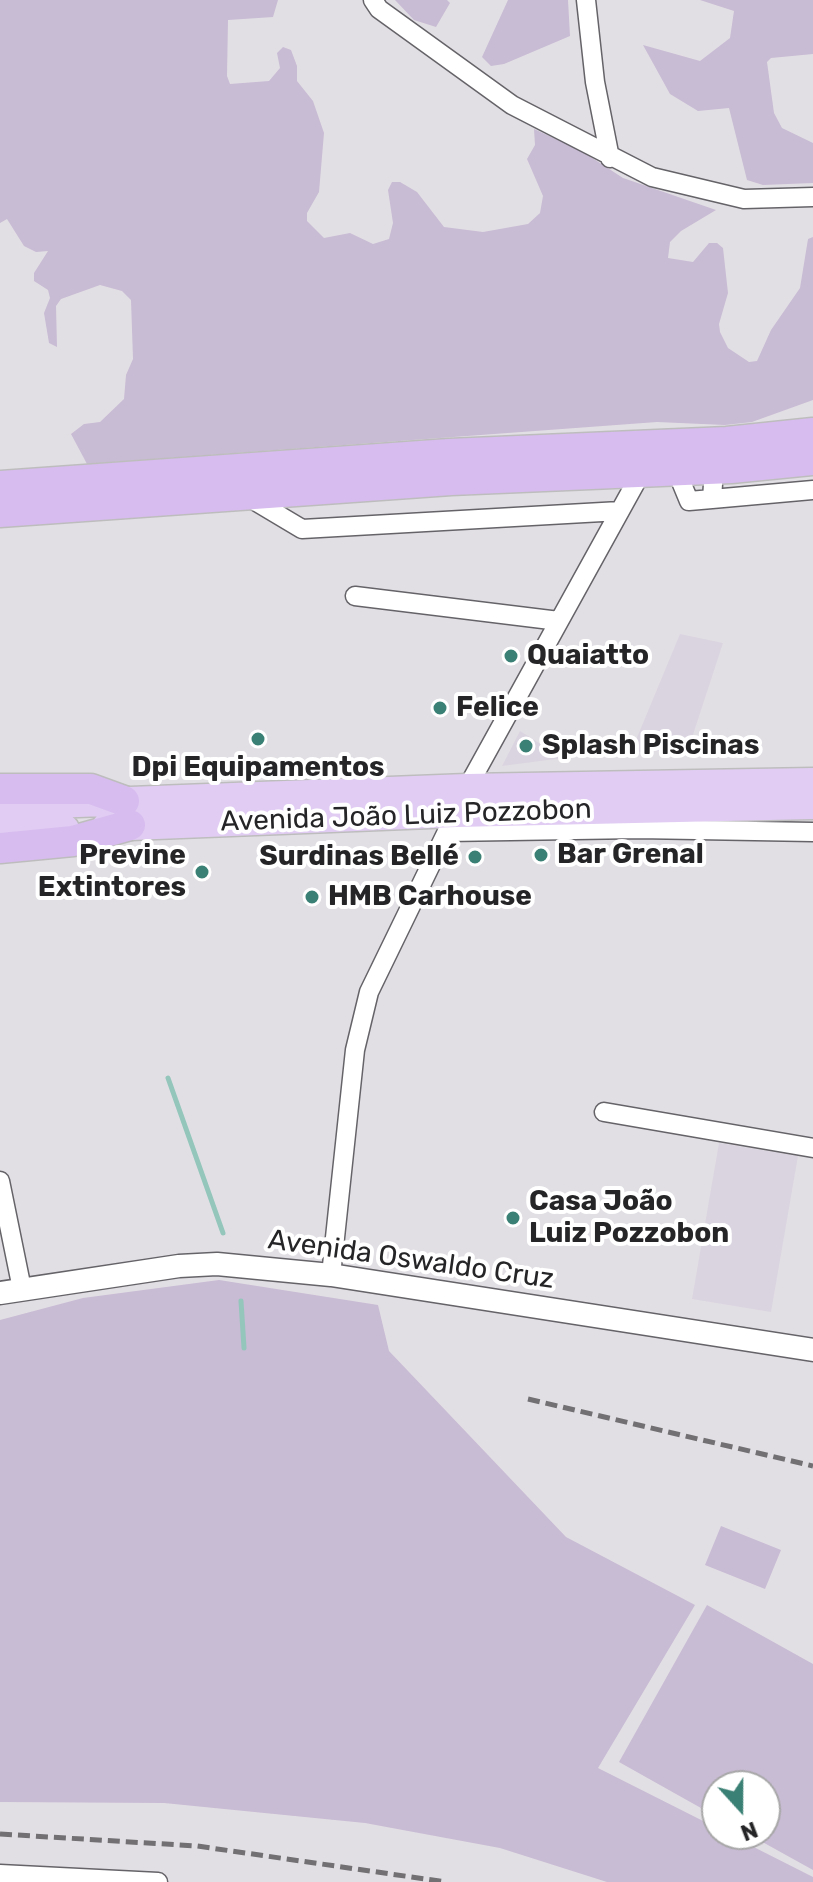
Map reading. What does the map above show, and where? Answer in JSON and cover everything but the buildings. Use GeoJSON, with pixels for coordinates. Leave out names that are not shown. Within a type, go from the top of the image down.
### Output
{"type":"FeatureCollection","features":[{"type":"Feature","properties":{"kind":"highway"},"geometry":{"type":"LineString","coordinates":[[0,512],[451,480],[677,472],[713,484],[810,439]]}},
{"type":"Feature","properties":{"kind":"highway"},"geometry":{"type":"LineString","coordinates":[[0,486],[449,454],[810,439]]}},
{"type":"Feature","properties":{"kind":"highway"},"geometry":{"type":"LineString","coordinates":[[0,789],[91,789],[127,813],[73,841],[0,848]]}},
{"type":"Feature","properties":{"kind":"main road","name":"Avenida João Luiz Pozzobon"},"geometry":{"type":"LineString","coordinates":[[456,811],[813,782]]}},
{"type":"Feature","properties":{"kind":"main road","name":"Avenida João Luiz Pozzobon"},"geometry":{"type":"LineString","coordinates":[[0,806],[127,813],[813,805]]}},
{"type":"Feature","properties":{"kind":"main road","name":"Avenida João Luiz Pozzobon"},"geometry":{"type":"LineString","coordinates":[[0,832],[127,813]]}},
{"type":"Feature","properties":{"kind":"street"},"geometry":{"type":"LineString","coordinates":[[373,0],[379,9],[512,105],[652,177],[744,199],[813,197]]}},
{"type":"Feature","properties":{"kind":"street"},"geometry":{"type":"LineString","coordinates":[[586,0],[595,82],[610,158]]}},
{"type":"Feature","properties":{"kind":"street"},"geometry":{"type":"LineString","coordinates":[[331,1275],[355,1050],[369,992],[456,811],[641,473]]}},
{"type":"Feature","properties":{"kind":"street"},"geometry":{"type":"LineString","coordinates":[[713,484],[813,490]]}},
{"type":"Feature","properties":{"kind":"street"},"geometry":{"type":"LineString","coordinates":[[244,495],[302,529],[620,511]]}},
{"type":"Feature","properties":{"kind":"street"},"geometry":{"type":"LineString","coordinates":[[355,596],[559,621]]}},
{"type":"Feature","properties":{"kind":"street"},"geometry":{"type":"LineString","coordinates":[[456,811],[638,829],[813,832]]}},
{"type":"Feature","properties":{"kind":"street"},"geometry":{"type":"LineString","coordinates":[[604,1112],[813,1148]]}},
{"type":"Feature","properties":{"kind":"street"},"geometry":{"type":"LineString","coordinates":[[0,1181],[11,1291]]}},
{"type":"Feature","properties":{"kind":"street","name":"Avenida Oswaldo Cruz"},"geometry":{"type":"LineString","coordinates":[[11,1291],[179,1266],[217,1264],[331,1275],[813,1350]]}},
{"type":"Feature","properties":{"kind":"street"},"geometry":{"type":"LineString","coordinates":[[0,1874],[24,1878],[158,1882]]}},
{"type":"Feature","properties":{"kind":"shaded area"},"geometry":{"type":"Polygon","coordinates":[[[0,0],[278,0],[273,17],[228,20],[227,76],[230,84],[269,81],[280,68],[277,53],[283,47],[291,50],[297,66],[297,81],[313,101],[324,133],[319,192],[307,213],[307,221],[324,238],[350,233],[373,244],[389,239],[393,223],[388,190],[392,182],[400,182],[417,192],[444,227],[483,232],[528,224],[540,213],[543,196],[527,159],[535,145],[534,129],[580,150],[623,178],[716,210],[681,231],[670,242],[668,258],[693,262],[709,243],[717,243],[723,248],[728,293],[719,324],[720,332],[728,348],[749,362],[757,361],[771,330],[800,288],[808,239],[813,237],[813,400],[752,422],[725,425],[657,422],[87,464],[71,434],[84,424],[100,422],[124,399],[126,375],[133,359],[131,300],[122,291],[100,285],[61,299],[56,306],[57,347],[49,343],[44,313],[50,298],[48,290],[34,281],[34,273],[48,251],[36,252],[24,246],[7,219],[0,223],[0,0]]]}},
{"type":"Feature","properties":{"kind":"shaded area"},"geometry":{"type":"Polygon","coordinates":[[[395,0],[447,0],[450,3],[436,27],[414,20],[395,0]]]}},
{"type":"Feature","properties":{"kind":"shaded area"},"geometry":{"type":"Polygon","coordinates":[[[508,0],[568,0],[570,36],[504,64],[491,66],[482,57],[508,0]]]}},
{"type":"Feature","properties":{"kind":"shaded area"},"geometry":{"type":"Polygon","coordinates":[[[700,0],[813,0],[813,54],[771,58],[767,62],[774,113],[782,128],[813,143],[813,183],[763,185],[747,180],[729,108],[698,111],[670,94],[643,45],[700,61],[730,38],[734,11],[700,0]]]}},
{"type":"Feature","properties":{"kind":"shaded area"},"geometry":{"type":"Polygon","coordinates":[[[680,634],[723,643],[688,750],[631,752],[680,634]]]}},
{"type":"Feature","properties":{"kind":"shaded area"},"geometry":{"type":"Polygon","coordinates":[[[520,731],[563,758],[502,766],[520,731]]]}},
{"type":"Feature","properties":{"kind":"shaded area"},"geometry":{"type":"Polygon","coordinates":[[[719,1143],[798,1156],[771,1312],[692,1299],[719,1143]]]}},
{"type":"Feature","properties":{"kind":"shaded area"},"geometry":{"type":"Polygon","coordinates":[[[219,1280],[378,1305],[389,1351],[566,1537],[695,1605],[598,1768],[701,1820],[701,1850],[760,1850],[813,1877],[813,1882],[607,1882],[500,1848],[365,1823],[164,1803],[0,1802],[0,1320],[83,1298],[219,1280]]]}},
{"type":"Feature","properties":{"kind":"shaded area"},"geometry":{"type":"Polygon","coordinates":[[[721,1526],[781,1550],[765,1589],[705,1565],[721,1526]]]}},
{"type":"Feature","properties":{"kind":"shaded area"},"geometry":{"type":"Polygon","coordinates":[[[707,1605],[813,1664],[813,1870],[777,1850],[781,1850],[781,1770],[701,1770],[701,1808],[619,1762],[707,1605]]]}},
{"type":"Feature","properties":{"kind":"waterway"},"geometry":{"type":"LineString","coordinates":[[168,1078],[223,1233]]}},
{"type":"Feature","properties":{"kind":"waterway"},"geometry":{"type":"LineString","coordinates":[[241,1301],[244,1348]]}},
{"type":"Feature","properties":{"kind":"railway"},"geometry":{"type":"LineString","coordinates":[[528,1399],[813,1466]]}},
{"type":"Feature","properties":{"kind":"railway"},"geometry":{"type":"LineString","coordinates":[[0,1834],[197,1846],[446,1882]]}},
{"type":"Feature","properties":{"kind":"place","name":"Quaiatto"},"geometry":{"type":"Point","coordinates":[511,656]}},
{"type":"Feature","properties":{"kind":"place","name":"Felice"},"geometry":{"type":"Point","coordinates":[440,708]}},
{"type":"Feature","properties":{"kind":"place","name":"Dpi Equipamentos"},"geometry":{"type":"Point","coordinates":[258,739]}},
{"type":"Feature","properties":{"kind":"place","name":"Splash Piscinas"},"geometry":{"type":"Point","coordinates":[526,746]}},
{"type":"Feature","properties":{"kind":"place","name":"Bar Grenal"},"geometry":{"type":"Point","coordinates":[541,855]}},
{"type":"Feature","properties":{"kind":"place","name":"Surdinas Bellé"},"geometry":{"type":"Point","coordinates":[475,857]}},
{"type":"Feature","properties":{"kind":"place","name":"Previne Extintores"},"geometry":{"type":"Point","coordinates":[202,872]}},
{"type":"Feature","properties":{"kind":"place","name":"HMB Carhouse"},"geometry":{"type":"Point","coordinates":[312,897]}},
{"type":"Feature","properties":{"kind":"place","name":"Casa João Luiz Pozzobon"},"geometry":{"type":"Point","coordinates":[513,1218]}}]}
